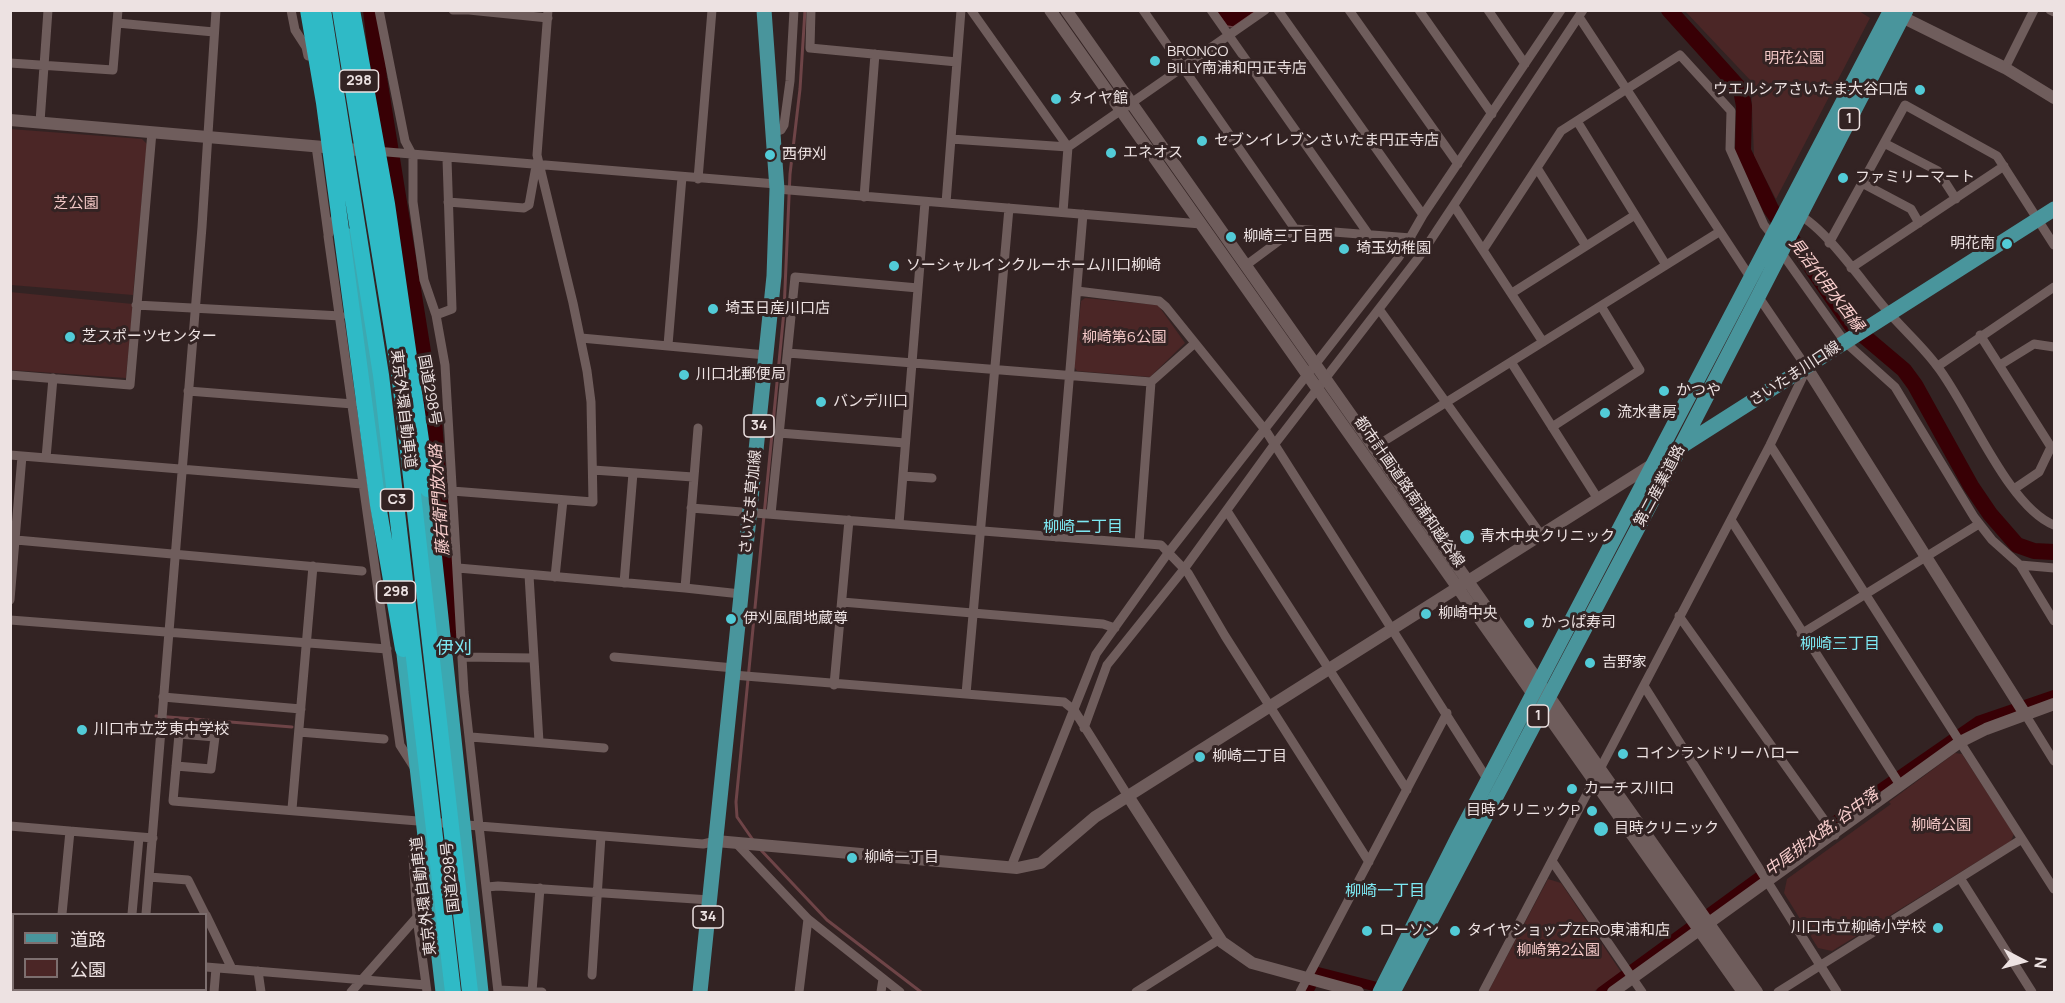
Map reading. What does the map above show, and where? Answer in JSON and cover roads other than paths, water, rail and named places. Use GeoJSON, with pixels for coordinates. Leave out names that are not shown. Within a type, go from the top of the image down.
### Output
{"type":"FeatureCollection","features":[{"type":"Feature","properties":{"kind":"highway"},"geometry":{"type":"LineString","coordinates":[[308,10],[325,115],[357,398],[378,505],[395,649]]}},
{"type":"Feature","properties":{"kind":"highway","name":"国道298号"},"geometry":{"type":"LineString","coordinates":[[315,10],[329,86],[370,374],[395,649],[419,774],[443,993]]}},
{"type":"Feature","properties":{"kind":"highway","name":"東京外環自動車道"},"geometry":{"type":"LineString","coordinates":[[323,10],[381,375],[453,993]]}},
{"type":"Feature","properties":{"kind":"highway","name":"東京外環自動車道"},"geometry":{"type":"LineString","coordinates":[[340,10],[399,372],[470,993]]}},
{"type":"Feature","properties":{"kind":"highway","name":"国道298号"},"geometry":{"type":"LineString","coordinates":[[348,10],[428,489],[471,825],[481,993]]}},
{"type":"Feature","properties":{"kind":"highway"},"geometry":{"type":"LineString","coordinates":[[352,10],[387,204],[428,489]]}},
{"type":"Feature","properties":{"kind":"main road","name":"さいたま草加線"},"geometry":{"type":"LineString","coordinates":[[700,993],[737,673],[741,594],[774,276],[777,187],[764,10]]}},
{"type":"Feature","properties":{"kind":"main road","name":"第二産業道路"},"geometry":{"type":"LineString","coordinates":[[1387,990],[1458,837],[1681,446],[1758,296],[1784,231],[1896,12]]}},
{"type":"Feature","properties":{"kind":"main road","name":"さいたま川口線"},"geometry":{"type":"LineString","coordinates":[[1657,462],[2055,209]]}},
{"type":"Feature","properties":{"kind":"main road","name":"第二産業道路"},"geometry":{"type":"LineString","coordinates":[[1387,990],[1541,695],[1750,278],[1784,231]]}},
{"type":"Feature","properties":{"kind":"street"},"geometry":{"type":"LineString","coordinates":[[40,122],[48,10]]}},
{"type":"Feature","properties":{"kind":"street"},"geometry":{"type":"LineString","coordinates":[[10,63],[113,70],[118,10]]}},
{"type":"Feature","properties":{"kind":"street"},"geometry":{"type":"LineString","coordinates":[[146,913],[195,308],[216,10]]}},
{"type":"Feature","properties":{"kind":"street"},"geometry":{"type":"LineString","coordinates":[[291,10],[295,30],[306,47],[312,72],[329,86]]}},
{"type":"Feature","properties":{"kind":"street"},"geometry":{"type":"LineString","coordinates":[[379,10],[405,141],[413,156],[413,202],[418,244],[424,280],[436,315],[445,365],[462,657],[471,737],[471,825],[487,887],[498,991],[537,992],[540,888]]}},
{"type":"Feature","properties":{"kind":"street"},"geometry":{"type":"LineString","coordinates":[[452,491],[593,502],[591,402],[581,338],[537,166],[548,14],[453,10]]}},
{"type":"Feature","properties":{"kind":"street"},"geometry":{"type":"LineString","coordinates":[[698,179],[712,10]]}},
{"type":"Feature","properties":{"kind":"street"},"geometry":{"type":"LineString","coordinates":[[774,132],[781,130],[784,125],[790,81],[794,10]]}},
{"type":"Feature","properties":{"kind":"street"},"geometry":{"type":"LineString","coordinates":[[811,10],[810,48],[957,62]]}},
{"type":"Feature","properties":{"kind":"street"},"geometry":{"type":"LineString","coordinates":[[946,203],[961,10]]}},
{"type":"Feature","properties":{"kind":"street"},"geometry":{"type":"LineString","coordinates":[[970,10],[1068,147],[1063,212]]}},
{"type":"Feature","properties":{"kind":"street","name":"都市計画道路南浦和越谷線"},"geometry":{"type":"LineString","coordinates":[[1050,10],[1126,106],[1245,266],[1310,368]]}},
{"type":"Feature","properties":{"kind":"street","name":"都市計画道路南浦和越谷線"},"geometry":{"type":"LineString","coordinates":[[1066,10],[1201,224],[1321,383],[1541,695],[1600,770],[1700,922],[1743,993]]}},
{"type":"Feature","properties":{"kind":"street"},"geometry":{"type":"LineString","coordinates":[[1143,10],[1295,229]]}},
{"type":"Feature","properties":{"kind":"street"},"geometry":{"type":"LineString","coordinates":[[1211,10],[1369,235]]}},
{"type":"Feature","properties":{"kind":"street"},"geometry":{"type":"LineString","coordinates":[[951,139],[1068,147],[1265,10]]}},
{"type":"Feature","properties":{"kind":"street"},"geometry":{"type":"LineString","coordinates":[[1278,10],[1423,215]]}},
{"type":"Feature","properties":{"kind":"street"},"geometry":{"type":"LineString","coordinates":[[1349,10],[1458,164]]}},
{"type":"Feature","properties":{"kind":"street"},"geometry":{"type":"LineString","coordinates":[[1419,10],[1491,114]]}},
{"type":"Feature","properties":{"kind":"street"},"geometry":{"type":"LineString","coordinates":[[1488,10],[1525,64]]}},
{"type":"Feature","properties":{"kind":"street"},"geometry":{"type":"LineString","coordinates":[[2005,68],[2034,10]]}},
{"type":"Feature","properties":{"kind":"street"},"geometry":{"type":"LineString","coordinates":[[2050,10],[2055,12]]}},
{"type":"Feature","properties":{"kind":"street"},"geometry":{"type":"LineString","coordinates":[[1011,867],[1096,654],[1168,553],[1266,431],[1310,368],[1411,238],[1423,215],[1559,11]]}},
{"type":"Feature","properties":{"kind":"street"},"geometry":{"type":"LineString","coordinates":[[1896,12],[2005,68],[2055,98]]}},
{"type":"Feature","properties":{"kind":"street"},"geometry":{"type":"LineString","coordinates":[[1084,728],[1107,665],[1184,568],[1274,445],[1422,253],[1581,14],[1750,278]]}},
{"type":"Feature","properties":{"kind":"street"},"geometry":{"type":"LineString","coordinates":[[117,23],[214,32]]}},
{"type":"Feature","properties":{"kind":"street"},"geometry":{"type":"LineString","coordinates":[[864,197],[875,54]]}},
{"type":"Feature","properties":{"kind":"street"},"geometry":{"type":"LineString","coordinates":[[1483,250],[1561,131],[1680,55],[1731,111],[1730,149],[1764,225],[1784,231],[1847,341],[1895,387],[1978,524],[2020,565],[2055,621]]}},
{"type":"Feature","properties":{"kind":"street"},"geometry":{"type":"LineString","coordinates":[[1829,243],[1905,105],[1980,144],[1997,156],[2055,245]]}},
{"type":"Feature","properties":{"kind":"street"},"geometry":{"type":"LineString","coordinates":[[10,120],[447,159],[682,177],[864,197],[1201,224]]}},
{"type":"Feature","properties":{"kind":"street"},"geometry":{"type":"LineString","coordinates":[[1577,121],[1666,265]]}},
{"type":"Feature","properties":{"kind":"street"},"geometry":{"type":"LineString","coordinates":[[10,375],[130,385],[152,132]]}},
{"type":"Feature","properties":{"kind":"street"},"geometry":{"type":"LineString","coordinates":[[1475,138],[1492,149]]}},
{"type":"Feature","properties":{"kind":"street"},"geometry":{"type":"LineString","coordinates":[[1884,143],[1938,171],[1956,199]]}},
{"type":"Feature","properties":{"kind":"street"},"geometry":{"type":"LineString","coordinates":[[10,620],[169,634],[395,649],[362,484],[357,398],[341,316],[316,146]]}},
{"type":"Feature","properties":{"kind":"street"},"geometry":{"type":"LineString","coordinates":[[436,315],[452,309],[447,159]]}},
{"type":"Feature","properties":{"kind":"street"},"geometry":{"type":"LineString","coordinates":[[448,202],[524,208],[530,205],[533,173],[537,166]]}},
{"type":"Feature","properties":{"kind":"street"},"geometry":{"type":"LineString","coordinates":[[1851,268],[2004,166]]}},
{"type":"Feature","properties":{"kind":"street"},"geometry":{"type":"LineString","coordinates":[[1537,168],[1586,246]]}},
{"type":"Feature","properties":{"kind":"street"},"geometry":{"type":"LineString","coordinates":[[668,345],[682,177]]}},
{"type":"Feature","properties":{"kind":"street"},"geometry":{"type":"LineString","coordinates":[[1862,183],[1911,209],[1919,223]]}},
{"type":"Feature","properties":{"kind":"street"},"geometry":{"type":"LineString","coordinates":[[328,236],[344,193]]}},
{"type":"Feature","properties":{"kind":"street"},"geometry":{"type":"LineString","coordinates":[[898,524],[926,202]]}},
{"type":"Feature","properties":{"kind":"street"},"geometry":{"type":"LineString","coordinates":[[1454,206],[1543,342]]}},
{"type":"Feature","properties":{"kind":"street"},"geometry":{"type":"LineString","coordinates":[[966,694],[1009,208]]}},
{"type":"Feature","properties":{"kind":"street"},"geometry":{"type":"LineString","coordinates":[[1056,537],[1083,214]]}},
{"type":"Feature","properties":{"kind":"street"},"geometry":{"type":"LineString","coordinates":[[1512,293],[1635,215]]}},
{"type":"Feature","properties":{"kind":"street"},"geometry":{"type":"LineString","coordinates":[[1784,231],[1807,219],[1890,315],[1938,366],[2014,489],[2040,519],[2055,525]]}},
{"type":"Feature","properties":{"kind":"street"},"geometry":{"type":"LineString","coordinates":[[1245,266],[1295,229],[1411,238]]}},
{"type":"Feature","properties":{"kind":"street"},"geometry":{"type":"LineString","coordinates":[[1373,448],[1719,231]]}},
{"type":"Feature","properties":{"kind":"street"},"geometry":{"type":"LineString","coordinates":[[771,514],[795,277],[918,288]]}},
{"type":"Feature","properties":{"kind":"street"},"geometry":{"type":"LineString","coordinates":[[1938,366],[1980,335],[2055,287]]}},
{"type":"Feature","properties":{"kind":"street"},"geometry":{"type":"LineString","coordinates":[[1077,291],[1159,301],[1195,343],[1266,431],[1489,782]]}},
{"type":"Feature","properties":{"kind":"street"},"geometry":{"type":"LineString","coordinates":[[1758,296],[1807,368],[2055,760]]}},
{"type":"Feature","properties":{"kind":"street"},"geometry":{"type":"LineString","coordinates":[[136,305],[341,316]]}},
{"type":"Feature","properties":{"kind":"street"},"geometry":{"type":"LineString","coordinates":[[1552,427],[1640,370],[1601,306]]}},
{"type":"Feature","properties":{"kind":"street"},"geometry":{"type":"LineString","coordinates":[[1379,309],[1542,536]]}},
{"type":"Feature","properties":{"kind":"street"},"geometry":{"type":"LineString","coordinates":[[1980,335],[2051,447],[2039,472],[2014,489]]}},
{"type":"Feature","properties":{"kind":"street"},"geometry":{"type":"LineString","coordinates":[[581,338],[766,355]]}},
{"type":"Feature","properties":{"kind":"street"},"geometry":{"type":"LineString","coordinates":[[1139,543],[1151,382],[1195,343]]}},
{"type":"Feature","properties":{"kind":"street"},"geometry":{"type":"LineString","coordinates":[[2000,364],[2034,344],[2055,347]]}},
{"type":"Feature","properties":{"kind":"street"},"geometry":{"type":"LineString","coordinates":[[788,353],[1151,382]]}},
{"type":"Feature","properties":{"kind":"street"},"geometry":{"type":"LineString","coordinates":[[1511,362],[1598,499]]}},
{"type":"Feature","properties":{"kind":"street"},"geometry":{"type":"LineString","coordinates":[[1483,993],[1770,445],[1807,368]]}},
{"type":"Feature","properties":{"kind":"street"},"geometry":{"type":"LineString","coordinates":[[46,458],[53,378]]}},
{"type":"Feature","properties":{"kind":"street","name":"都市計画道路南浦和越谷線"},"geometry":{"type":"LineString","coordinates":[[1321,383],[1373,448],[1464,585]]}},
{"type":"Feature","properties":{"kind":"street"},"geometry":{"type":"LineString","coordinates":[[188,391],[357,398]]}},
{"type":"Feature","properties":{"kind":"street"},"geometry":{"type":"LineString","coordinates":[[685,588],[698,428]]}},
{"type":"Feature","properties":{"kind":"street"},"geometry":{"type":"LineString","coordinates":[[779,433],[905,443]]}},
{"type":"Feature","properties":{"kind":"street"},"geometry":{"type":"LineString","coordinates":[[1770,445],[2055,889]]}},
{"type":"Feature","properties":{"kind":"street"},"geometry":{"type":"LineString","coordinates":[[10,455],[362,484]]}},
{"type":"Feature","properties":{"kind":"street"},"geometry":{"type":"LineString","coordinates":[[10,600],[22,456]]}},
{"type":"Feature","properties":{"kind":"street"},"geometry":{"type":"LineString","coordinates":[[155,799],[703,844],[716,841],[1026,868],[1041,863],[1080,828],[1128,796],[1657,462]]}},
{"type":"Feature","properties":{"kind":"street"},"geometry":{"type":"LineString","coordinates":[[593,470],[693,477]]}},
{"type":"Feature","properties":{"kind":"street"},"geometry":{"type":"LineString","coordinates":[[624,583],[633,473]]}},
{"type":"Feature","properties":{"kind":"street"},"geometry":{"type":"LineString","coordinates":[[903,476],[932,478]]}},
{"type":"Feature","properties":{"kind":"street"},"geometry":{"type":"LineString","coordinates":[[555,577],[563,500]]}},
{"type":"Feature","properties":{"kind":"street"},"geometry":{"type":"LineString","coordinates":[[691,508],[1161,545],[1184,568],[1369,862]]}},
{"type":"Feature","properties":{"kind":"street"},"geometry":{"type":"LineString","coordinates":[[1227,511],[1407,790]]}},
{"type":"Feature","properties":{"kind":"street"},"geometry":{"type":"LineString","coordinates":[[834,685],[849,520]]}},
{"type":"Feature","properties":{"kind":"street"},"geometry":{"type":"LineString","coordinates":[[1731,520],[1900,785]]}},
{"type":"Feature","properties":{"kind":"street"},"geometry":{"type":"LineString","coordinates":[[1802,634],[1978,524]]}},
{"type":"Feature","properties":{"kind":"street"},"geometry":{"type":"LineString","coordinates":[[16,540],[362,571]]}},
{"type":"Feature","properties":{"kind":"street"},"geometry":{"type":"LineString","coordinates":[[2020,565],[2055,568]]}},
{"type":"Feature","properties":{"kind":"street"},"geometry":{"type":"LineString","coordinates":[[292,809],[313,566]]}},
{"type":"Feature","properties":{"kind":"street"},"geometry":{"type":"LineString","coordinates":[[458,568],[741,594]]}},
{"type":"Feature","properties":{"kind":"street"},"geometry":{"type":"LineString","coordinates":[[529,575],[539,742]]}},
{"type":"Feature","properties":{"kind":"street"},"geometry":{"type":"LineString","coordinates":[[842,602],[974,611],[1103,624],[1115,628]]}},
{"type":"Feature","properties":{"kind":"street"},"geometry":{"type":"LineString","coordinates":[[1679,616],[1835,835]]}},
{"type":"Feature","properties":{"kind":"street"},"geometry":{"type":"LineString","coordinates":[[462,657],[533,658]]}},
{"type":"Feature","properties":{"kind":"street"},"geometry":{"type":"LineString","coordinates":[[614,657],[755,677],[834,685],[1064,702],[1074,710],[1220,939],[1252,963],[1358,993]]}},
{"type":"Feature","properties":{"kind":"street"},"geometry":{"type":"LineString","coordinates":[[1644,686],[1837,993]]}},
{"type":"Feature","properties":{"kind":"street","name":"都市計画道路南浦和越谷線"},"geometry":{"type":"LineString","coordinates":[[1541,695],[1594,782],[1756,993]]}},
{"type":"Feature","properties":{"kind":"street"},"geometry":{"type":"LineString","coordinates":[[163,697],[301,709]]}},
{"type":"Feature","properties":{"kind":"street"},"geometry":{"type":"LineString","coordinates":[[1613,993],[1629,973],[1765,877],[1835,835],[1960,742],[1986,729],[2055,704]]}},
{"type":"Feature","properties":{"kind":"street"},"geometry":{"type":"LineString","coordinates":[[1300,993],[1447,713]]}},
{"type":"Feature","properties":{"kind":"street"},"geometry":{"type":"LineString","coordinates":[[299,732],[384,740]]}},
{"type":"Feature","properties":{"kind":"street"},"geometry":{"type":"LineString","coordinates":[[173,801],[176,766],[179,734],[215,737],[211,770],[176,766]]}},
{"type":"Feature","properties":{"kind":"street"},"geometry":{"type":"LineString","coordinates":[[471,737],[604,748]]}},
{"type":"Feature","properties":{"kind":"street"},"geometry":{"type":"LineString","coordinates":[[10,826],[153,838]]}},
{"type":"Feature","properties":{"kind":"street"},"geometry":{"type":"LineString","coordinates":[[62,913],[70,831]]}},
{"type":"Feature","properties":{"kind":"street"},"geometry":{"type":"LineString","coordinates":[[592,975],[602,836]]}},
{"type":"Feature","properties":{"kind":"street"},"geometry":{"type":"LineString","coordinates":[[132,913],[139,837]]}},
{"type":"Feature","properties":{"kind":"street"},"geometry":{"type":"LineString","coordinates":[[1778,993],[2022,839]]}},
{"type":"Feature","properties":{"kind":"street"},"geometry":{"type":"LineString","coordinates":[[742,844],[808,919],[900,993]]}},
{"type":"Feature","properties":{"kind":"street"},"geometry":{"type":"LineString","coordinates":[[207,967],[361,979],[427,989],[417,918],[413,857]]}},
{"type":"Feature","properties":{"kind":"street"},"geometry":{"type":"LineString","coordinates":[[1552,861],[1642,993]]}},
{"type":"Feature","properties":{"kind":"street"},"geometry":{"type":"LineString","coordinates":[[149,877],[188,880],[204,913]]}},
{"type":"Feature","properties":{"kind":"street"},"geometry":{"type":"LineString","coordinates":[[1960,878],[2032,993]]}},
{"type":"Feature","properties":{"kind":"street"},"geometry":{"type":"LineString","coordinates":[[487,887],[540,888],[710,900]]}},
{"type":"Feature","properties":{"kind":"street"},"geometry":{"type":"LineString","coordinates":[[351,993],[433,899]]}},
{"type":"Feature","properties":{"kind":"street"},"geometry":{"type":"LineString","coordinates":[[207,919],[232,969]]}},
{"type":"Feature","properties":{"kind":"street"},"geometry":{"type":"LineString","coordinates":[[799,993],[808,919]]}},
{"type":"Feature","properties":{"kind":"street"},"geometry":{"type":"LineString","coordinates":[[1136,993],[1220,939]]}},
{"type":"Feature","properties":{"kind":"street"},"geometry":{"type":"LineString","coordinates":[[214,993],[216,968]]}},
{"type":"Feature","properties":{"kind":"street"},"geometry":{"type":"LineString","coordinates":[[258,971],[261,993]]}},
{"type":"Feature","properties":{"kind":"street"},"geometry":{"type":"LineString","coordinates":[[881,993],[883,979]]}},
{"type":"Feature","properties":{"kind":"waterway","name":"藤右衛門放水路"},"geometry":{"type":"LineString","coordinates":[[371,10],[379,78],[434,420],[450,634]]}},
{"type":"Feature","properties":{"kind":"waterway"},"geometry":{"type":"LineString","coordinates":[[753,840],[737,817],[736,802],[784,311],[790,174],[800,89],[805,10]]}},
{"type":"Feature","properties":{"kind":"waterway","name":"見沼代用水西縁"},"geometry":{"type":"LineString","coordinates":[[1669,10],[1741,90],[1744,106],[1743,151],[1771,209],[1852,326],[1904,370],[1915,385],[1971,486],[1990,514],[2017,545],[2034,551],[2054,552]]}},
{"type":"Feature","properties":{"kind":"waterway","name":"中尾排水路; 谷中落"},"geometry":{"type":"LineString","coordinates":[[1601,992],[1861,802],[1978,721],[2054,695]]}},
{"type":"Feature","properties":{"kind":"waterway"},"geometry":{"type":"LineString","coordinates":[[156,716],[292,727]]}},
{"type":"Feature","properties":{"kind":"waterway"},"geometry":{"type":"LineString","coordinates":[[759,848],[827,920],[921,992]]}},
{"type":"Feature","properties":{"kind":"waterway","name":"中尾排水路; 谷中落"},"geometry":{"type":"LineString","coordinates":[[1308,992],[1318,972],[1389,990]]}},
{"type":"Feature","properties":{"kind":"place","name":"BRONCO BILLY南浦和円正寺店"},"geometry":{"type":"Point","coordinates":[1155,61]}},
{"type":"Feature","properties":{"kind":"place","name":"ウエルシアさいたま大谷口店"},"geometry":{"type":"Point","coordinates":[1920,90]}},
{"type":"Feature","properties":{"kind":"place","name":"タイヤ館"},"geometry":{"type":"Point","coordinates":[1056,99]}},
{"type":"Feature","properties":{"kind":"place","name":"セブンイレブンさいたま円正寺店"},"geometry":{"type":"Point","coordinates":[1202,141]}},
{"type":"Feature","properties":{"kind":"place","name":"エネオス"},"geometry":{"type":"Point","coordinates":[1111,153]}},
{"type":"Feature","properties":{"kind":"place","name":"西伊刈"},"geometry":{"type":"Point","coordinates":[770,155]}},
{"type":"Feature","properties":{"kind":"place","name":"ファミリーマート"},"geometry":{"type":"Point","coordinates":[1843,178]}},
{"type":"Feature","properties":{"kind":"place","name":"柳崎三丁目西"},"geometry":{"type":"Point","coordinates":[1231,237]}},
{"type":"Feature","properties":{"kind":"place","name":"明花南"},"geometry":{"type":"Point","coordinates":[2007,244]}},
{"type":"Feature","properties":{"kind":"place","name":"埼玉幼稚園"},"geometry":{"type":"Point","coordinates":[1344,249]}},
{"type":"Feature","properties":{"kind":"place","name":"ソーシャルインクルーホーム川口柳崎"},"geometry":{"type":"Point","coordinates":[894,266]}},
{"type":"Feature","properties":{"kind":"place","name":"埼玉日産川口店"},"geometry":{"type":"Point","coordinates":[713,309]}},
{"type":"Feature","properties":{"kind":"place","name":"芝スポーツセンター"},"geometry":{"type":"Point","coordinates":[70,337]}},
{"type":"Feature","properties":{"kind":"place","name":"川口北郵便局"},"geometry":{"type":"Point","coordinates":[684,375]}},
{"type":"Feature","properties":{"kind":"place","name":"かつや"},"geometry":{"type":"Point","coordinates":[1664,391]}},
{"type":"Feature","properties":{"kind":"place","name":"バンデ川口"},"geometry":{"type":"Point","coordinates":[821,402]}},
{"type":"Feature","properties":{"kind":"place","name":"流水書房"},"geometry":{"type":"Point","coordinates":[1605,413]}},
{"type":"Feature","properties":{"kind":"place","name":"青木中央クリニック"},"geometry":{"type":"Point","coordinates":[1467,537]}},
{"type":"Feature","properties":{"kind":"place","name":"柳崎中央"},"geometry":{"type":"Point","coordinates":[1426,614]}},
{"type":"Feature","properties":{"kind":"place","name":"伊刈風間地蔵尊"},"geometry":{"type":"Point","coordinates":[731,619]}},
{"type":"Feature","properties":{"kind":"place","name":"かっぱ寿司"},"geometry":{"type":"Point","coordinates":[1529,623]}},
{"type":"Feature","properties":{"kind":"place","name":"吉野家"},"geometry":{"type":"Point","coordinates":[1590,663]}},
{"type":"Feature","properties":{"kind":"place","name":"川口市立芝東中学校"},"geometry":{"type":"Point","coordinates":[82,730]}},
{"type":"Feature","properties":{"kind":"place","name":"コインランドリーハロー"},"geometry":{"type":"Point","coordinates":[1623,754]}},
{"type":"Feature","properties":{"kind":"place","name":"柳崎二丁目"},"geometry":{"type":"Point","coordinates":[1200,757]}},
{"type":"Feature","properties":{"kind":"place","name":"カーチス川口"},"geometry":{"type":"Point","coordinates":[1572,789]}},
{"type":"Feature","properties":{"kind":"place","name":"目時クリニックP"},"geometry":{"type":"Point","coordinates":[1592,811]}},
{"type":"Feature","properties":{"kind":"place","name":"目時クリニック"},"geometry":{"type":"Point","coordinates":[1601,829]}},
{"type":"Feature","properties":{"kind":"place","name":"柳崎一丁目"},"geometry":{"type":"Point","coordinates":[852,858]}},
{"type":"Feature","properties":{"kind":"place","name":"川口市立柳崎小学校"},"geometry":{"type":"Point","coordinates":[1938,928]}},
{"type":"Feature","properties":{"kind":"place","name":"ローソン"},"geometry":{"type":"Point","coordinates":[1367,931]}},
{"type":"Feature","properties":{"kind":"place","name":"タイヤショップZERO東浦和店"},"geometry":{"type":"Point","coordinates":[1455,931]}},
{"type":"Feature","properties":{"kind":"district","name":"柳崎二丁目"},"geometry":{"type":"Point","coordinates":[1083,528]}},
{"type":"Feature","properties":{"kind":"district","name":"柳崎三丁目"},"geometry":{"type":"Point","coordinates":[1840,645]}},
{"type":"Feature","properties":{"kind":"district","name":"伊刈"},"geometry":{"type":"Point","coordinates":[454,649]}},
{"type":"Feature","properties":{"kind":"district","name":"柳崎一丁目"},"geometry":{"type":"Point","coordinates":[1385,892]}},
{"type":"Feature","properties":{"kind":"park label","name":"明花公園"},"geometry":{"type":"Point","coordinates":[1794,59]}},
{"type":"Feature","properties":{"kind":"park label","name":"芝公園"},"geometry":{"type":"Point","coordinates":[76,204]}},
{"type":"Feature","properties":{"kind":"park label","name":"柳崎第6公園"},"geometry":{"type":"Point","coordinates":[1124,338]}},
{"type":"Feature","properties":{"kind":"park label","name":"柳崎公園"},"geometry":{"type":"Point","coordinates":[1941,826]}},
{"type":"Feature","properties":{"kind":"park label","name":"柳崎第2公園"},"geometry":{"type":"Point","coordinates":[1558,951]}}]}
